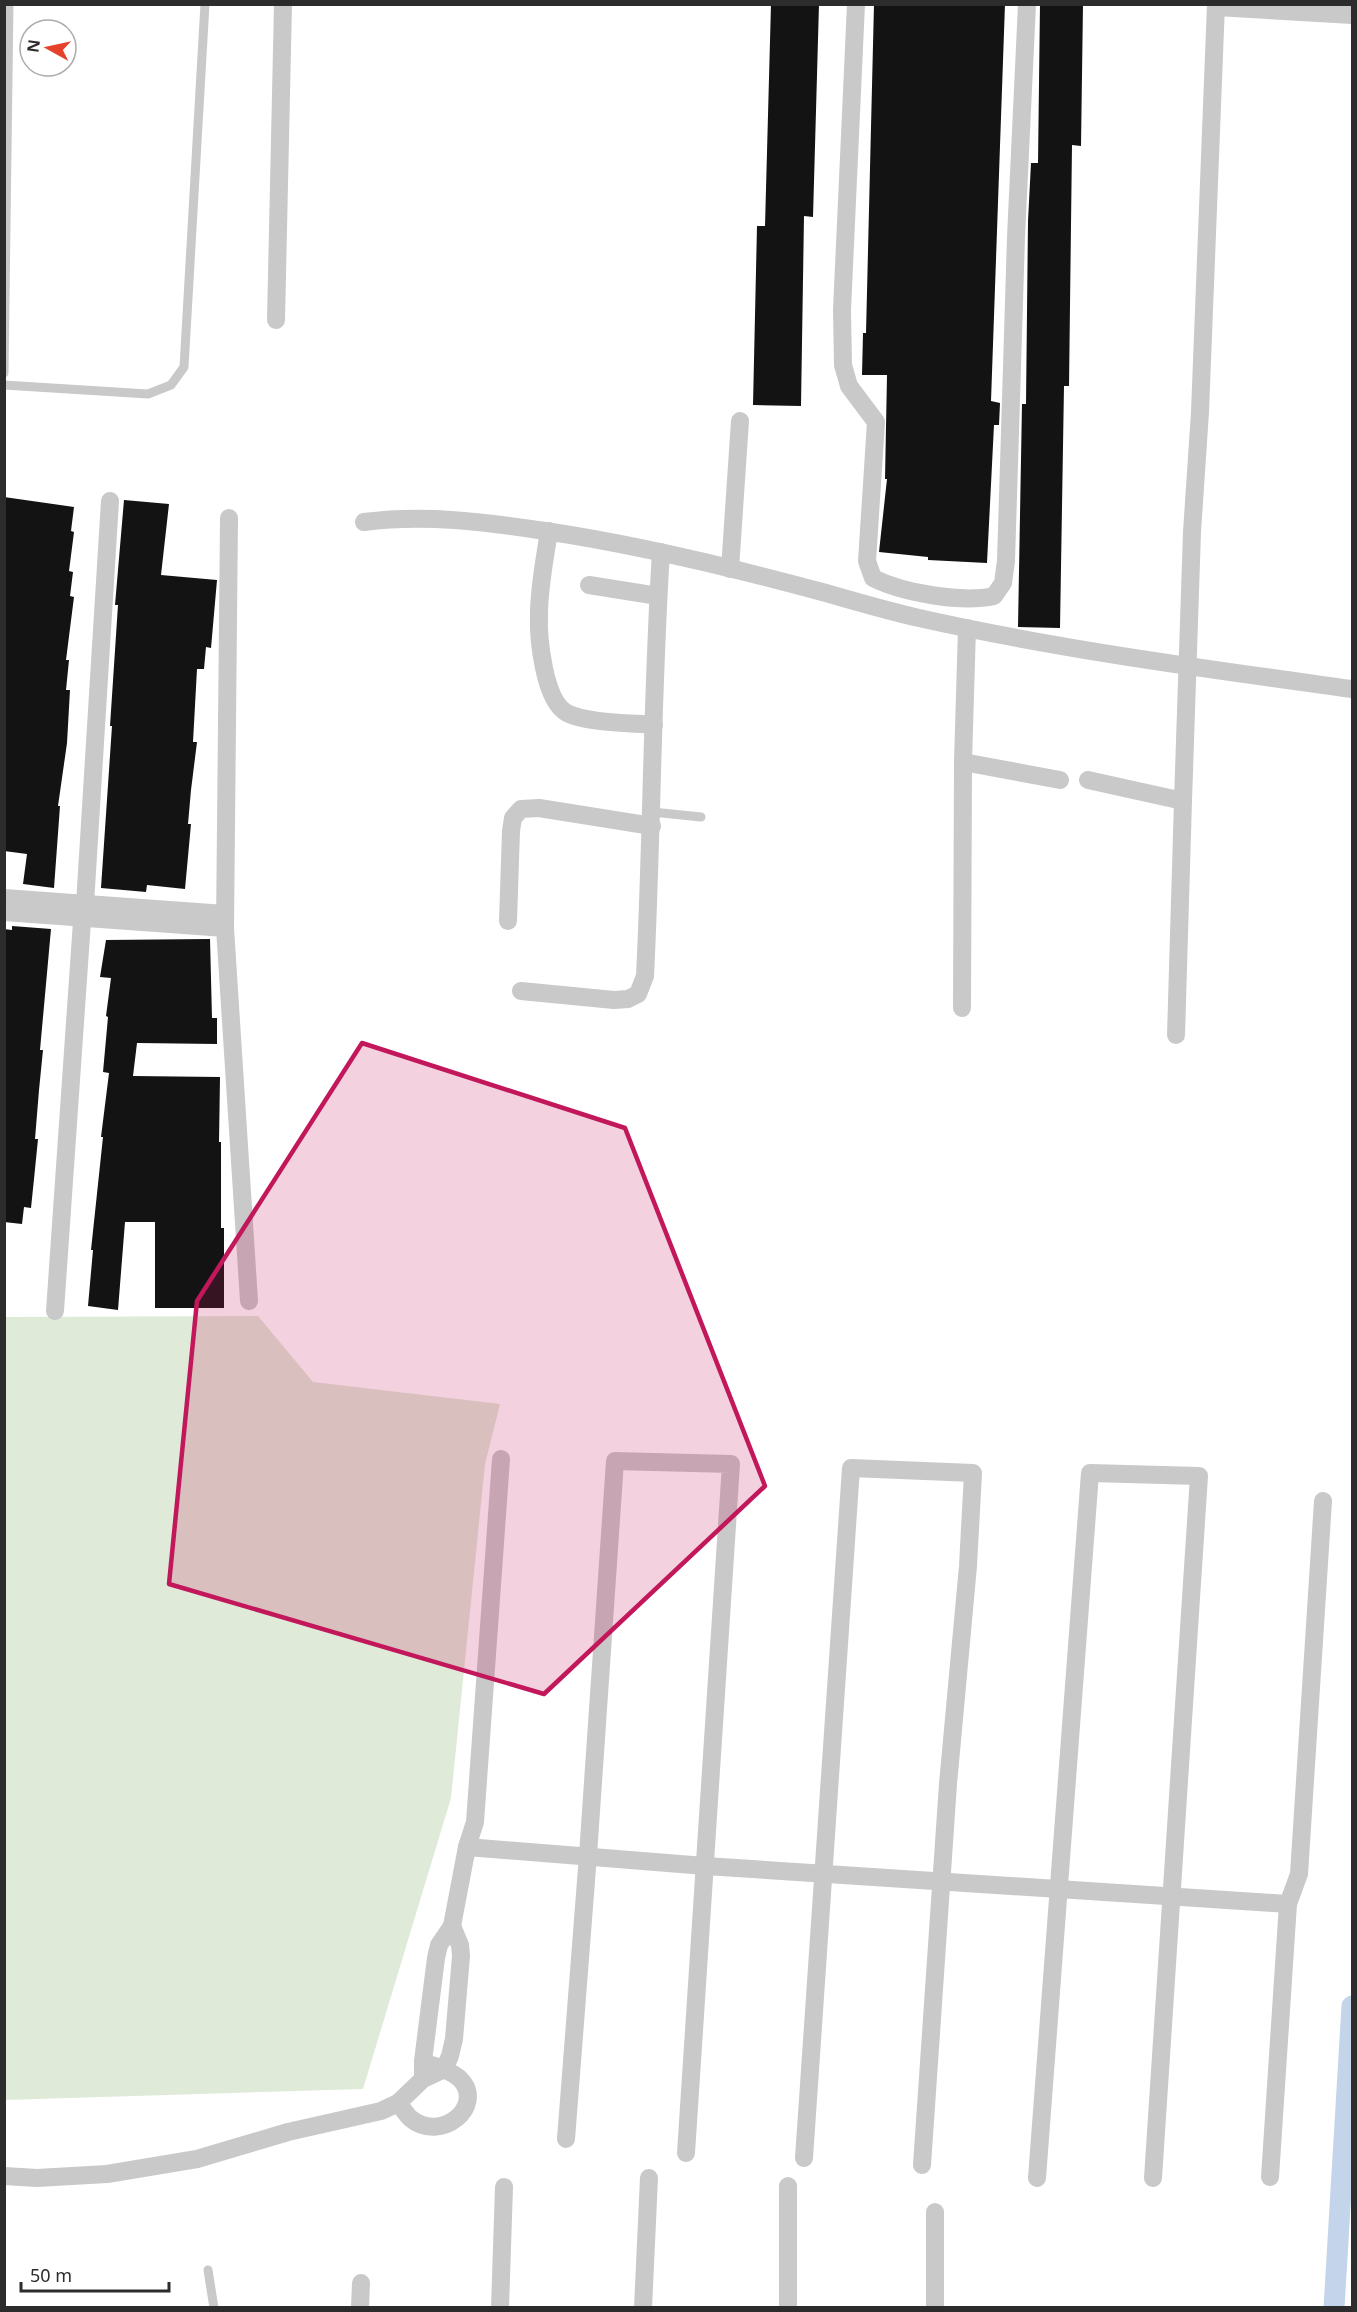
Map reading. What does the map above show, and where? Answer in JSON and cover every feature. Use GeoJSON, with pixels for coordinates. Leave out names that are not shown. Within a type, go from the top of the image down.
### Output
{"type":"FeatureCollection","features":[{"type":"Feature","properties":{"kind":"street"},"geometry":{"type":"LineString","coordinates":[[276,320],[284,4]]}},
{"type":"Feature","properties":{"kind":"street"},"geometry":{"type":"LineString","coordinates":[[856,4],[842,310],[843,365],[849,386],[876,422],[867,561],[873,578],[888,585],[955,597],[982,598],[994,596],[1003,584],[1006,561],[1015,260],[1027,4]]}},
{"type":"Feature","properties":{"kind":"street"},"geometry":{"type":"LineString","coordinates":[[1176,1035],[1187,667],[1216,6],[1353,15]]}},
{"type":"Feature","properties":{"kind":"street"},"geometry":{"type":"LineString","coordinates":[[730,569],[740,421]]}},
{"type":"Feature","properties":{"kind":"street"},"geometry":{"type":"LineString","coordinates":[[55,1311],[110,501]]}},
{"type":"Feature","properties":{"kind":"street"},"geometry":{"type":"LineString","coordinates":[[229,518],[225,921],[249,1301]]}},
{"type":"Feature","properties":{"kind":"street"},"geometry":{"type":"LineString","coordinates":[[364,522],[391,519],[458,519],[612,541],[873,607],[1047,644],[1187,667],[1353,689]]}},
{"type":"Feature","properties":{"kind":"street"},"geometry":{"type":"LineString","coordinates":[[549,531],[538,614],[542,655],[556,704],[566,712],[579,717],[654,725]]}},
{"type":"Feature","properties":{"kind":"street"},"geometry":{"type":"LineString","coordinates":[[520,991],[614,1000],[628,999],[638,994],[645,976],[661,552]]}},
{"type":"Feature","properties":{"kind":"street"},"geometry":{"type":"LineString","coordinates":[[590,585],[658,596]]}},
{"type":"Feature","properties":{"kind":"street"},"geometry":{"type":"LineString","coordinates":[[962,1008],[963,762],[967,628]]}},
{"type":"Feature","properties":{"kind":"street"},"geometry":{"type":"LineString","coordinates":[[963,762],[1060,780]]}},
{"type":"Feature","properties":{"kind":"street"},"geometry":{"type":"LineString","coordinates":[[1088,780],[1183,801]]}},
{"type":"Feature","properties":{"kind":"street"},"geometry":{"type":"LineString","coordinates":[[508,921],[511,831],[513,818],[521,809],[539,808],[652,819]]}},
{"type":"Feature","properties":{"kind":"street"},"geometry":{"type":"LineString","coordinates":[[4,898],[83,911]]}},
{"type":"Feature","properties":{"kind":"street"},"geometry":{"type":"LineString","coordinates":[[4,912],[83,911],[225,921]]}},
{"type":"Feature","properties":{"kind":"street"},"geometry":{"type":"LineString","coordinates":[[4,2176],[37,2178],[107,2174],[197,2159],[288,2132],[381,2111],[398,2103],[423,2070],[436,1958],[440,1945],[452,1926],[466,1847],[476,1822],[501,1458]]}},
{"type":"Feature","properties":{"kind":"street"},"geometry":{"type":"LineString","coordinates":[[567,2139],[615,1461],[731,1464],[686,2153]]}},
{"type":"Feature","properties":{"kind":"street"},"geometry":{"type":"LineString","coordinates":[[804,2158],[851,1468],[974,1473],[948,1784],[922,2164]]}},
{"type":"Feature","properties":{"kind":"street"},"geometry":{"type":"LineString","coordinates":[[1037,2178],[1061,1890],[1090,1473],[1199,1476],[1153,2178]]}},
{"type":"Feature","properties":{"kind":"street"},"geometry":{"type":"LineString","coordinates":[[1270,2177],[1288,1904],[1299,1874],[1323,1501]]}},
{"type":"Feature","properties":{"kind":"street"},"geometry":{"type":"LineString","coordinates":[[466,1847],[705,1866],[1288,1904]]}},
{"type":"Feature","properties":{"kind":"street"},"geometry":{"type":"LineString","coordinates":[[444,2069],[454,2039],[461,1956],[460,1944],[452,1926]]}},
{"type":"Feature","properties":{"kind":"street"},"geometry":{"type":"LineString","coordinates":[[398,2103],[411,2118],[431,2126],[443,2127],[457,2120],[465,2108],[466,2088],[461,2079],[444,2069],[423,2070]]}},
{"type":"Feature","properties":{"kind":"street"},"geometry":{"type":"LineString","coordinates":[[643,2307],[649,2178]]}},
{"type":"Feature","properties":{"kind":"street"},"geometry":{"type":"LineString","coordinates":[[788,2186],[788,2307]]}},
{"type":"Feature","properties":{"kind":"street"},"geometry":{"type":"LineString","coordinates":[[500,2307],[504,2187]]}},
{"type":"Feature","properties":{"kind":"street"},"geometry":{"type":"LineString","coordinates":[[935,2212],[935,2307]]}},
{"type":"Feature","properties":{"kind":"street"},"geometry":{"type":"LineString","coordinates":[[360,2307],[361,2283]]}},
{"type":"Feature","properties":{"kind":"lane"},"geometry":{"type":"LineString","coordinates":[[4,373],[9,4]]}},
{"type":"Feature","properties":{"kind":"lane"},"geometry":{"type":"LineString","coordinates":[[4,385],[148,394],[171,385],[184,367],[205,4]]}},
{"type":"Feature","properties":{"kind":"lane"},"geometry":{"type":"LineString","coordinates":[[652,819],[701,817]]}},
{"type":"Feature","properties":{"kind":"lane"},"geometry":{"type":"LineString","coordinates":[[208,2270],[214,2307]]}},
{"type":"Feature","properties":{"kind":"highlighted area"},"geometry":{"type":"Polygon","coordinates":[[[362,1043],[625,1128],[765,1486],[544,1694],[169,1584],[197,1301],[362,1043]]]}},
{"type":"Feature","properties":{"kind":"green space"},"geometry":{"type":"Polygon","coordinates":[[[258,1316],[313,1382],[500,1404],[485,1464],[451,1798],[363,2089],[5,2100],[4,1317],[258,1316]]]}},
{"type":"Feature","properties":{"kind":"building"},"geometry":{"type":"Polygon","coordinates":[[[771,4],[819,4],[813,217],[804,216],[801,406],[753,405],[757,226],[765,226],[771,4]]]}},
{"type":"Feature","properties":{"kind":"building"},"geometry":{"type":"Polygon","coordinates":[[[874,4],[1005,4],[991,401],[1000,403],[999,425],[994,425],[987,563],[928,560],[928,557],[879,552],[887,479],[885,479],[887,375],[862,375],[863,333],[866,333],[874,4]]]}},
{"type":"Feature","properties":{"kind":"building"},"geometry":{"type":"Polygon","coordinates":[[[1040,4],[1083,4],[1081,146],[1072,145],[1069,386],[1064,386],[1060,628],[1018,627],[1022,404],[1026,404],[1028,221],[1031,163],[1038,163],[1040,4]]]}},
{"type":"Feature","properties":{"kind":"building"},"geometry":{"type":"Polygon","coordinates":[[[4,497],[74,507],[71,531],[74,532],[69,571],[73,572],[70,596],[74,597],[66,660],[69,660],[66,690],[70,690],[67,743],[58,806],[60,806],[54,888],[23,884],[27,854],[4,851],[4,497]]]}},
{"type":"Feature","properties":{"kind":"building"},"geometry":{"type":"Polygon","coordinates":[[[124,500],[169,504],[161,575],[217,580],[211,648],[206,647],[204,669],[197,669],[193,742],[197,742],[188,824],[191,824],[185,889],[147,885],[146,892],[101,888],[118,605],[115,605],[124,500]]]}},
{"type":"Feature","properties":{"kind":"building"},"geometry":{"type":"Polygon","coordinates":[[[12,926],[51,929],[40,1050],[43,1050],[35,1139],[38,1139],[31,1208],[24,1207],[22,1224],[4,1222],[4,929],[12,930],[12,926]]]}},
{"type":"Feature","properties":{"kind":"building"},"geometry":{"type":"Polygon","coordinates":[[[210,939],[212,1018],[217,1018],[217,1044],[137,1043],[133,1076],[220,1077],[219,1142],[221,1142],[221,1228],[224,1228],[224,1308],[155,1308],[155,1222],[125,1222],[118,1310],[88,1306],[93,1250],[91,1250],[103,1137],[101,1137],[109,1073],[103,1072],[111,978],[100,977],[106,940],[210,939]]]}},
{"type":"Feature","properties":{"kind":"waterway"},"geometry":{"type":"LineString","coordinates":[[1334,2308],[1352,2006]]}}]}
